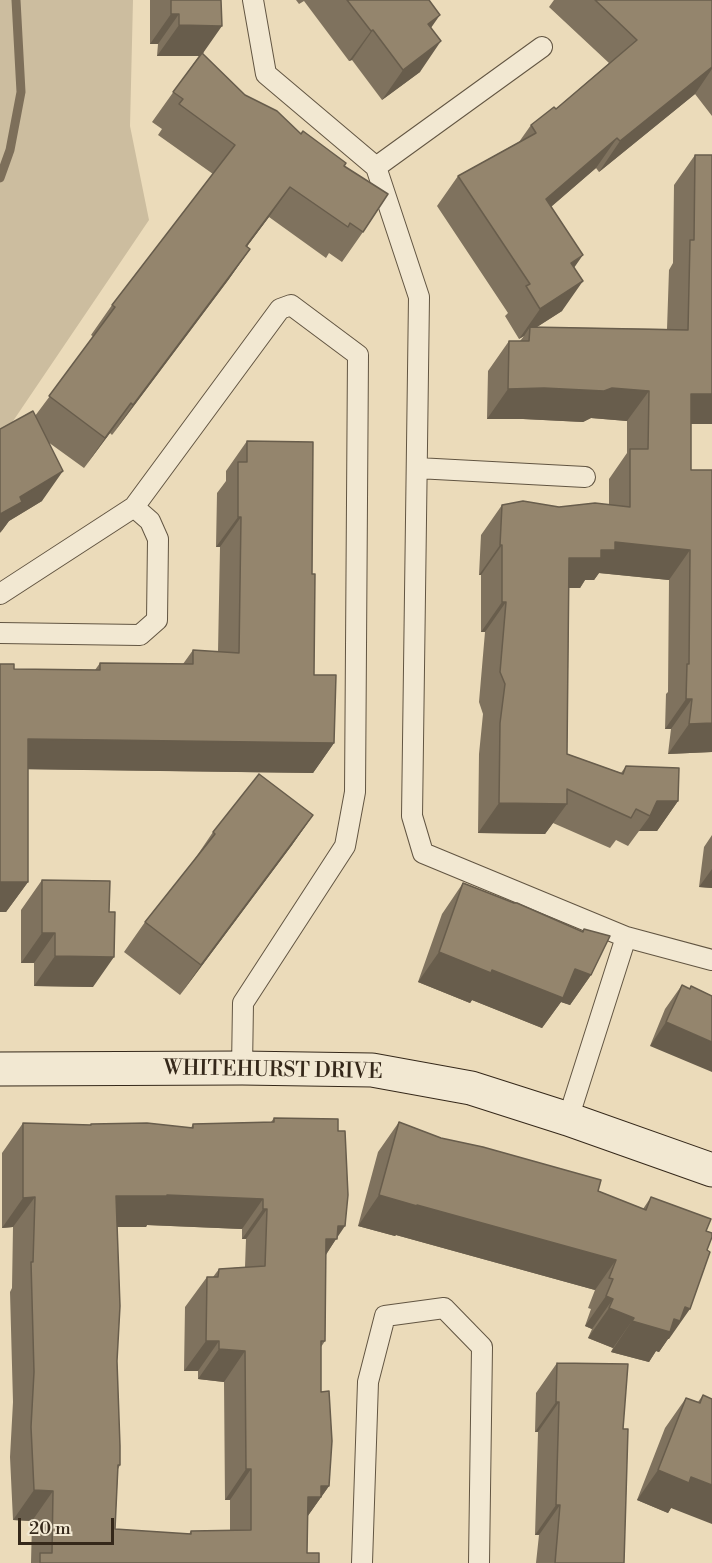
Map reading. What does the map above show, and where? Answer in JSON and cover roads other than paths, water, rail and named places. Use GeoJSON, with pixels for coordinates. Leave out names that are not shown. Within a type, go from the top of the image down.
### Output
{"type":"FeatureCollection","features":[{"type":"Feature","properties":{"kind":"street","name":"WHITEHURST DRIVE"},"geometry":{"type":"LineString","coordinates":[[0,1069],[372,1070],[471,1088],[568,1119],[712,1170]]}},
{"type":"Feature","properties":{"kind":"lane"},"geometry":{"type":"LineString","coordinates":[[253,0],[266,74],[376,167],[419,297],[412,816],[423,853],[626,937],[712,960]]}},
{"type":"Feature","properties":{"kind":"lane"},"geometry":{"type":"LineString","coordinates":[[376,167],[542,46]]}},
{"type":"Feature","properties":{"kind":"lane"},"geometry":{"type":"LineString","coordinates":[[0,594],[134,507],[280,309],[291,304],[358,355],[355,792],[345,846],[243,1003],[242,1068]]}},
{"type":"Feature","properties":{"kind":"lane"},"geometry":{"type":"LineString","coordinates":[[417,468],[585,477]]}},
{"type":"Feature","properties":{"kind":"lane"},"geometry":{"type":"LineString","coordinates":[[0,633],[140,635],[157,620],[158,539],[150,521],[134,507]]}},
{"type":"Feature","properties":{"kind":"lane"},"geometry":{"type":"LineString","coordinates":[[568,1119],[626,937]]}},
{"type":"Feature","properties":{"kind":"lane"},"geometry":{"type":"LineString","coordinates":[[362,1563],[368,1382],[385,1316],[444,1308],[482,1347],[479,1563]]}},
{"type":"Feature","properties":{"kind":"waterway"},"geometry":{"type":"LineString","coordinates":[[0,178],[10,150],[21,92],[16,0]]}}]}
